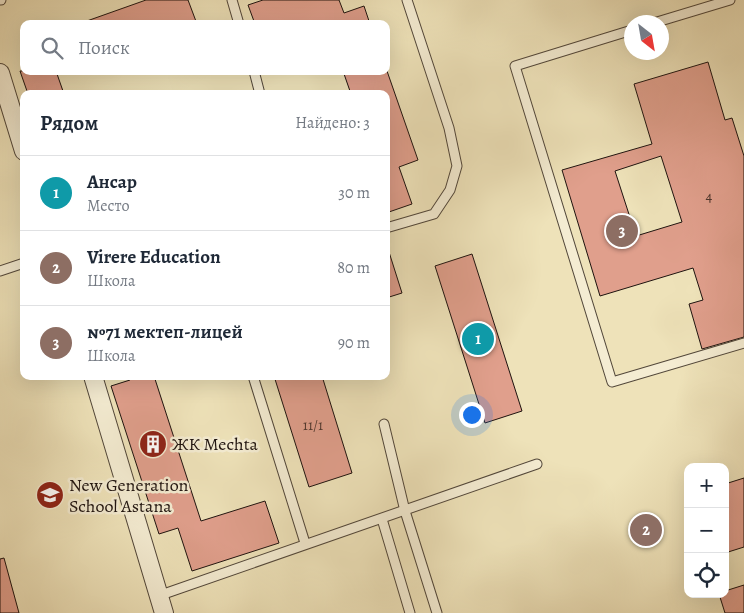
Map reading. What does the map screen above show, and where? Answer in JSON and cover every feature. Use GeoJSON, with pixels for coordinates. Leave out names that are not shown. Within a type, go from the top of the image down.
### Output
{"type":"FeatureCollection","features":[{"type":"Feature","properties":{"kind":"street"},"geometry":{"type":"LineString","coordinates":[[0,73],[20,138]]}},
{"type":"Feature","properties":{"kind":"street"},"geometry":{"type":"LineString","coordinates":[[94,380],[164,613]]}},
{"type":"Feature","properties":{"kind":"lane"},"geometry":{"type":"LineString","coordinates":[[232,0],[238,20]]}},
{"type":"Feature","properties":{"kind":"lane"},"geometry":{"type":"LineString","coordinates":[[390,227],[434,214],[450,190],[457,166],[449,128],[407,0]]}},
{"type":"Feature","properties":{"kind":"lane"},"geometry":{"type":"LineString","coordinates":[[669,18],[730,0]]}},
{"type":"Feature","properties":{"kind":"lane"},"geometry":{"type":"LineString","coordinates":[[624,32],[515,66],[612,382],[744,343]]}},
{"type":"Feature","properties":{"kind":"lane"},"geometry":{"type":"LineString","coordinates":[[255,75],[259,90]]}},
{"type":"Feature","properties":{"kind":"lane"},"geometry":{"type":"LineString","coordinates":[[0,271],[20,264]]}},
{"type":"Feature","properties":{"kind":"lane"},"geometry":{"type":"LineString","coordinates":[[254,380],[305,543]]}},
{"type":"Feature","properties":{"kind":"lane"},"geometry":{"type":"LineString","coordinates":[[384,424],[405,511],[438,613]]}},
{"type":"Feature","properties":{"kind":"lane"},"geometry":{"type":"LineString","coordinates":[[158,596],[305,543],[382,519],[537,464]]}},
{"type":"Feature","properties":{"kind":"lane"},"geometry":{"type":"LineString","coordinates":[[382,519],[410,613]]}},
{"type":"Feature","properties":{"kind":"building"},"geometry":{"type":"Polygon","coordinates":[[[146,0],[188,0],[196,20],[90,20],[146,0]]]}},
{"type":"Feature","properties":{"kind":"building"},"geometry":{"type":"Polygon","coordinates":[[[263,0],[339,0],[344,13],[364,6],[369,20],[254,20],[248,5],[263,0]]]}},
{"type":"Feature","properties":{"kind":"building"},"geometry":{"type":"Polygon","coordinates":[[[708,62],[725,120],[732,118],[744,156],[744,337],[702,349],[689,304],[703,300],[693,268],[600,296],[562,170],[652,144],[634,84],[708,62]],[[661,156],[615,171],[636,236],[682,222],[661,156]]]}},
{"type":"Feature","properties":{"kind":"building"},"geometry":{"type":"Polygon","coordinates":[[[21,75],[57,75],[63,90],[27,90],[21,75]]]}},
{"type":"Feature","properties":{"kind":"building"},"geometry":{"type":"Polygon","coordinates":[[[344,75],[388,75],[418,160],[399,167],[412,204],[390,212],[390,90],[350,90],[344,75]]]}},
{"type":"Feature","properties":{"kind":"building"},"geometry":{"type":"Polygon","coordinates":[[[472,254],[522,411],[485,423],[435,266],[472,254]]]}},
{"type":"Feature","properties":{"kind":"building"},"geometry":{"type":"Polygon","coordinates":[[[390,255],[402,293],[390,297],[390,255]]]}},
{"type":"Feature","properties":{"kind":"building","name":"ЖК Mechta"},"geometry":{"type":"Polygon","coordinates":[[[130,380],[155,380],[201,521],[265,501],[279,543],[192,571],[178,528],[159,534],[111,386],[130,380]]]}},
{"type":"Feature","properties":{"kind":"building"},"geometry":{"type":"Polygon","coordinates":[[[275,380],[323,380],[352,473],[309,487],[275,380]]]}},
{"type":"Feature","properties":{"kind":"building"},"geometry":{"type":"Polygon","coordinates":[[[744,478],[744,547],[729,552],[729,508],[729,483],[744,478]]]}},
{"type":"Feature","properties":{"kind":"building"},"geometry":{"type":"Polygon","coordinates":[[[4,558],[19,613],[0,613],[0,559],[4,558]]]}},
{"type":"Feature","properties":{"kind":"building"},"geometry":{"type":"Polygon","coordinates":[[[744,585],[744,613],[725,613],[720,598],[729,598],[729,590],[744,585]]]}},
{"type":"Feature","properties":{"kind":"place","name":"№71 мектеп-лицей"},"geometry":{"type":"Point","coordinates":[622,231]}},
{"type":"Feature","properties":{"kind":"place","name":"Ансар"},"geometry":{"type":"Point","coordinates":[478,339]}},
{"type":"Feature","properties":{"kind":"place","name":"ЖК Mechta"},"geometry":{"type":"Point","coordinates":[153,444]}},
{"type":"Feature","properties":{"kind":"place","name":"New Generation School Astana"},"geometry":{"type":"Point","coordinates":[50,495]}},
{"type":"Feature","properties":{"kind":"place","name":"Virere Education"},"geometry":{"type":"Point","coordinates":[646,530]}}]}
